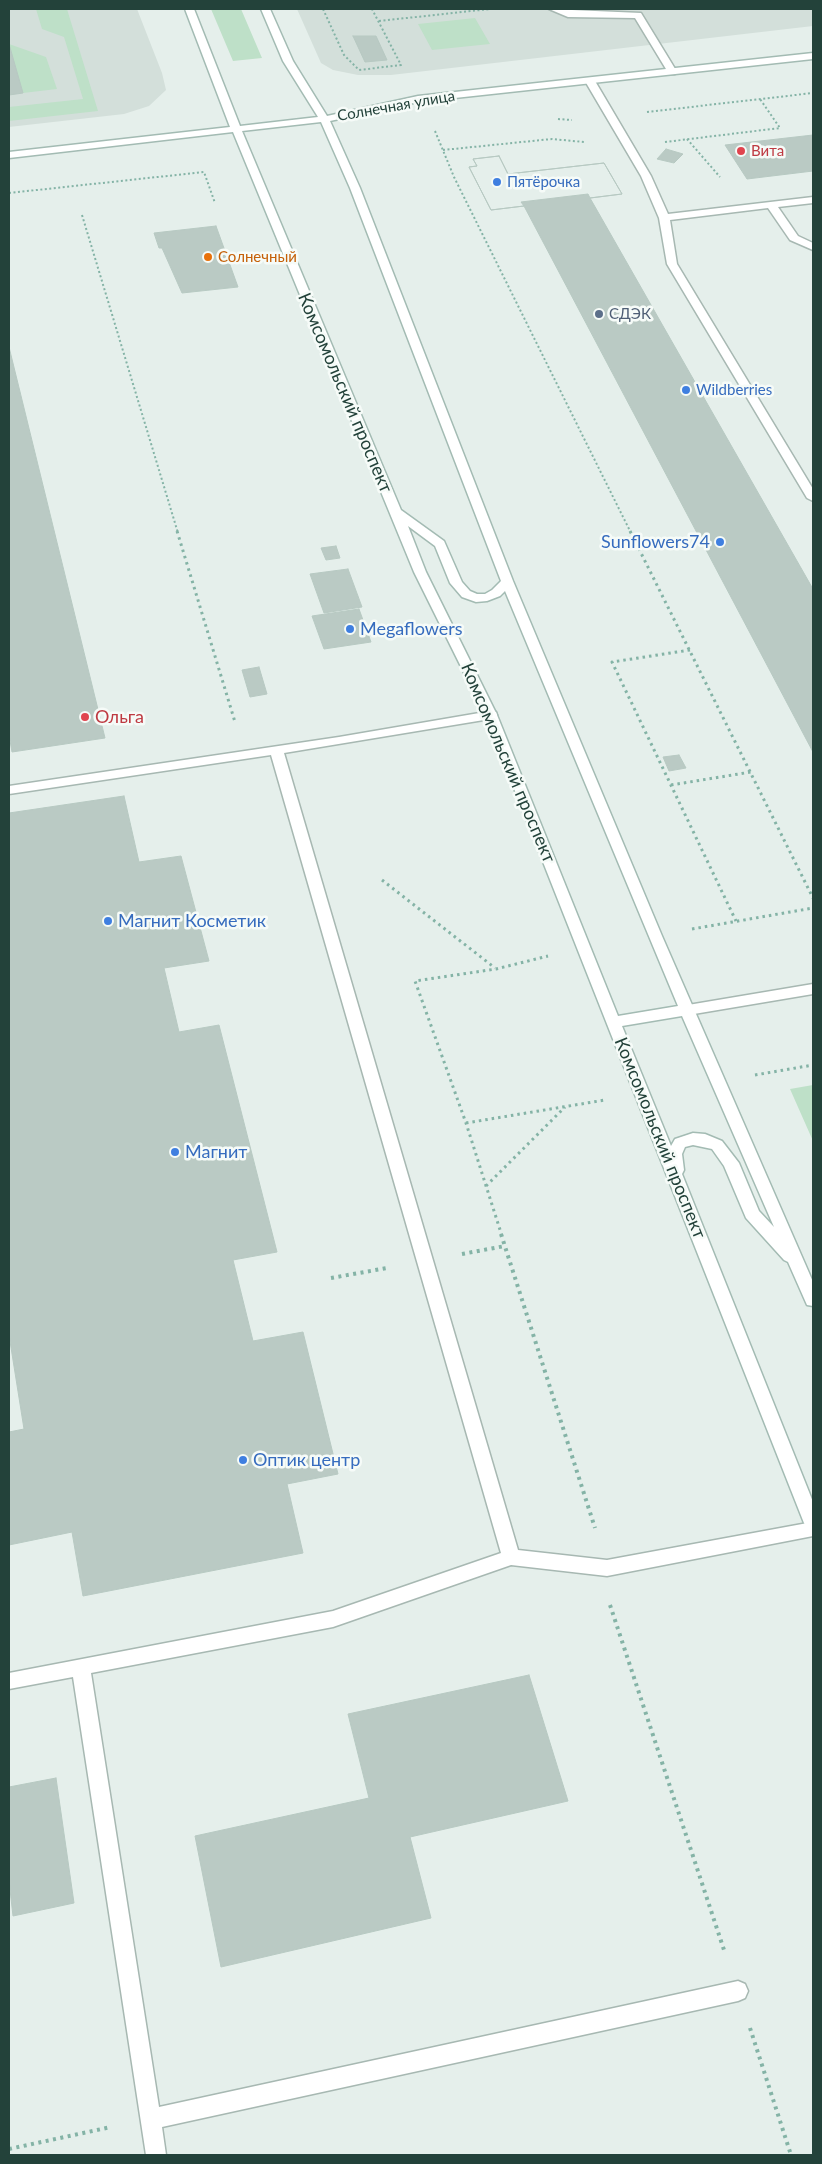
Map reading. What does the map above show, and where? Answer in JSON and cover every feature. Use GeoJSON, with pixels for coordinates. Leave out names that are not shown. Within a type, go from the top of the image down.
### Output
{"type":"FeatureCollection","features":[{"type":"Feature","properties":{"kind":"main road","name":"Комсомольский проспект"},"geometry":{"type":"LineString","coordinates":[[189,9],[262,198],[420,572],[491,715],[813,1524]]}},
{"type":"Feature","properties":{"kind":"main road"},"geometry":{"type":"LineString","coordinates":[[265,9],[288,61],[324,119],[355,188],[507,581],[813,1300]]}},
{"type":"Feature","properties":{"kind":"main road"},"geometry":{"type":"LineString","coordinates":[[554,9],[568,14],[638,15],[672,72]]}},
{"type":"Feature","properties":{"kind":"main road","name":"Солнечная улица"},"geometry":{"type":"LineString","coordinates":[[9,155],[324,119],[418,99],[813,56]]}},
{"type":"Feature","properties":{"kind":"main road"},"geometry":{"type":"LineString","coordinates":[[590,81],[646,176],[664,218],[672,264],[813,498]]}},
{"type":"Feature","properties":{"kind":"main road"},"geometry":{"type":"LineString","coordinates":[[664,218],[813,200]]}},
{"type":"Feature","properties":{"kind":"main road"},"geometry":{"type":"LineString","coordinates":[[771,205],[794,238],[813,247]]}},
{"type":"Feature","properties":{"kind":"main road"},"geometry":{"type":"LineString","coordinates":[[396,512],[440,544],[456,583],[466,594],[476,598],[487,597],[496,593],[507,581]]}},
{"type":"Feature","properties":{"kind":"main road"},"geometry":{"type":"LineString","coordinates":[[9,790],[276,750],[491,715]]}},
{"type":"Feature","properties":{"kind":"main road"},"geometry":{"type":"LineString","coordinates":[[276,750],[511,1557]]}},
{"type":"Feature","properties":{"kind":"main road"},"geometry":{"type":"LineString","coordinates":[[614,1022],[813,990]]}},
{"type":"Feature","properties":{"kind":"main road"},"geometry":{"type":"LineString","coordinates":[[676,1177],[674,1154],[680,1143],[693,1139],[705,1140],[717,1145],[731,1163],[752,1214],[798,1264]]}},
{"type":"Feature","properties":{"kind":"main road"},"geometry":{"type":"LineString","coordinates":[[9,1682],[333,1619],[511,1557],[607,1568],[813,1529]]}},
{"type":"Feature","properties":{"kind":"main road"},"geometry":{"type":"LineString","coordinates":[[81,1667],[156,2155]]}},
{"type":"Feature","properties":{"kind":"main road"},"geometry":{"type":"LineString","coordinates":[[151,2119],[738,1991]]}},
{"type":"Feature","properties":{"kind":"path"},"geometry":{"type":"LineString","coordinates":[[323,9],[344,55],[359,70],[401,65],[372,9]]}},
{"type":"Feature","properties":{"kind":"path"},"geometry":{"type":"LineString","coordinates":[[379,21],[490,9]]}},
{"type":"Feature","properties":{"kind":"path"},"geometry":{"type":"LineString","coordinates":[[434,130],[454,177],[813,898]]}},
{"type":"Feature","properties":{"kind":"path"},"geometry":{"type":"LineString","coordinates":[[687,139],[747,208]]}},
{"type":"Feature","properties":{"kind":"path"},"geometry":{"type":"LineString","coordinates":[[9,194],[204,172],[215,203]]}},
{"type":"Feature","properties":{"kind":"path"},"geometry":{"type":"LineString","coordinates":[[82,215],[244,754]]}},
{"type":"Feature","properties":{"kind":"path"},"geometry":{"type":"LineString","coordinates":[[690,650],[612,662],[736,921]]}},
{"type":"Feature","properties":{"kind":"path"},"geometry":{"type":"LineString","coordinates":[[671,785],[751,772]]}},
{"type":"Feature","properties":{"kind":"path"},"geometry":{"type":"LineString","coordinates":[[382,880],[496,969]]}},
{"type":"Feature","properties":{"kind":"path"},"geometry":{"type":"LineString","coordinates":[[486,1186],[566,1106]]}},
{"type":"Feature","properties":{"kind":"path"},"geometry":{"type":"LineString","coordinates":[[9,2148],[151,2119]]}},
{"type":"Feature","properties":{"kind":"shaded area"},"geometry":{"type":"Polygon","coordinates":[[[9,9],[137,9],[162,73],[166,90],[149,106],[124,114],[9,127],[9,9]]]}},
{"type":"Feature","properties":{"kind":"shaded area"},"geometry":{"type":"Polygon","coordinates":[[[297,9],[813,9],[813,26],[391,75],[358,75],[333,70],[321,63],[297,9]]]}},
{"type":"Feature","properties":{"kind":"green space"},"geometry":{"type":"Polygon","coordinates":[[[36,9],[67,9],[98,111],[9,121],[9,107],[83,99],[64,37],[42,29],[36,9]]]}},
{"type":"Feature","properties":{"kind":"green space"},"geometry":{"type":"Polygon","coordinates":[[[211,9],[241,9],[262,58],[233,61],[211,9]]]}},
{"type":"Feature","properties":{"kind":"green space"},"geometry":{"type":"Polygon","coordinates":[[[475,18],[490,44],[432,50],[418,24],[475,18]]]}},
{"type":"Feature","properties":{"kind":"green space"},"geometry":{"type":"Polygon","coordinates":[[[9,44],[46,57],[57,89],[23,93],[9,44]]]}},
{"type":"Feature","properties":{"kind":"green space"},"geometry":{"type":"Polygon","coordinates":[[[813,1085],[813,1141],[790,1089],[813,1085]]]}},
{"type":"Feature","properties":{"kind":"building"},"geometry":{"type":"Polygon","coordinates":[[[353,36],[376,36],[387,60],[365,62],[353,36]]]}},
{"type":"Feature","properties":{"kind":"building"},"geometry":{"type":"Polygon","coordinates":[[[9,44],[23,93],[9,95],[9,44]]]}},
{"type":"Feature","properties":{"kind":"building"},"geometry":{"type":"Polygon","coordinates":[[[813,135],[813,171],[747,179],[725,145],[813,135]]]}},
{"type":"Feature","properties":{"kind":"building"},"geometry":{"type":"Polygon","coordinates":[[[666,149],[683,154],[674,163],[657,159],[666,149]]]}},
{"type":"Feature","properties":{"kind":"building"},"geometry":{"type":"Polygon","coordinates":[[[499,156],[508,174],[604,163],[622,194],[590,198],[588,194],[521,202],[524,206],[491,210],[469,167],[477,166],[473,159],[499,156]]]}},
{"type":"Feature","properties":{"kind":"building"},"geometry":{"type":"Polygon","coordinates":[[[499,156],[508,174],[604,163],[622,194],[590,198],[813,589],[813,752],[524,206],[491,210],[469,167],[477,166],[473,159],[499,156]]]}},
{"type":"Feature","properties":{"kind":"building"},"geometry":{"type":"Polygon","coordinates":[[[216,226],[238,287],[182,293],[162,248],[159,248],[154,233],[216,226]]]}},
{"type":"Feature","properties":{"kind":"building"},"geometry":{"type":"Polygon","coordinates":[[[9,347],[105,738],[12,752],[9,735],[9,347]]]}},
{"type":"Feature","properties":{"kind":"building"},"geometry":{"type":"Polygon","coordinates":[[[336,546],[340,558],[326,560],[321,548],[336,546]]]}},
{"type":"Feature","properties":{"kind":"building"},"geometry":{"type":"Polygon","coordinates":[[[348,569],[362,607],[324,613],[310,574],[348,569]]]}},
{"type":"Feature","properties":{"kind":"building"},"geometry":{"type":"Polygon","coordinates":[[[359,609],[371,642],[324,649],[312,616],[359,609]]]}},
{"type":"Feature","properties":{"kind":"building"},"geometry":{"type":"Polygon","coordinates":[[[259,667],[267,694],[250,697],[242,670],[259,667]]]}},
{"type":"Feature","properties":{"kind":"building"},"geometry":{"type":"Polygon","coordinates":[[[679,755],[686,768],[669,771],[663,757],[679,755]]]}},
{"type":"Feature","properties":{"kind":"building"},"geometry":{"type":"Polygon","coordinates":[[[124,796],[139,862],[181,856],[209,961],[164,968],[179,1032],[219,1025],[277,1252],[233,1260],[253,1341],[303,1332],[338,1474],[287,1484],[303,1553],[83,1596],[72,1532],[9,1545],[9,1432],[24,1429],[9,1335],[9,813],[124,796]]]}},
{"type":"Feature","properties":{"kind":"building"},"geometry":{"type":"Polygon","coordinates":[[[529,1675],[568,1801],[410,1837],[431,1918],[221,1967],[195,1836],[369,1798],[348,1714],[529,1675]]]}},
{"type":"Feature","properties":{"kind":"building"},"geometry":{"type":"Polygon","coordinates":[[[56,1778],[74,1903],[13,1916],[9,1881],[9,1787],[56,1778]]]}},
{"type":"Feature","properties":{"kind":"place","name":"Вита"},"geometry":{"type":"Point","coordinates":[741,151]}},
{"type":"Feature","properties":{"kind":"place","name":"Пятёрочка"},"geometry":{"type":"Point","coordinates":[497,182]}},
{"type":"Feature","properties":{"kind":"place","name":"Солнечный"},"geometry":{"type":"Point","coordinates":[208,257]}},
{"type":"Feature","properties":{"kind":"place","name":"СДЭК"},"geometry":{"type":"Point","coordinates":[599,314]}},
{"type":"Feature","properties":{"kind":"place","name":"Wildberries"},"geometry":{"type":"Point","coordinates":[686,390]}},
{"type":"Feature","properties":{"kind":"place","name":"Sunflowers74"},"geometry":{"type":"Point","coordinates":[720,542]}},
{"type":"Feature","properties":{"kind":"place","name":"Megaflowers"},"geometry":{"type":"Point","coordinates":[350,629]}},
{"type":"Feature","properties":{"kind":"place","name":"Ольга"},"geometry":{"type":"Point","coordinates":[85,717]}},
{"type":"Feature","properties":{"kind":"place","name":"Магнит Косметик"},"geometry":{"type":"Point","coordinates":[108,921]}},
{"type":"Feature","properties":{"kind":"place","name":"Магнит"},"geometry":{"type":"Point","coordinates":[175,1152]}},
{"type":"Feature","properties":{"kind":"place","name":"Оптик центр"},"geometry":{"type":"Point","coordinates":[243,1460]}}]}
